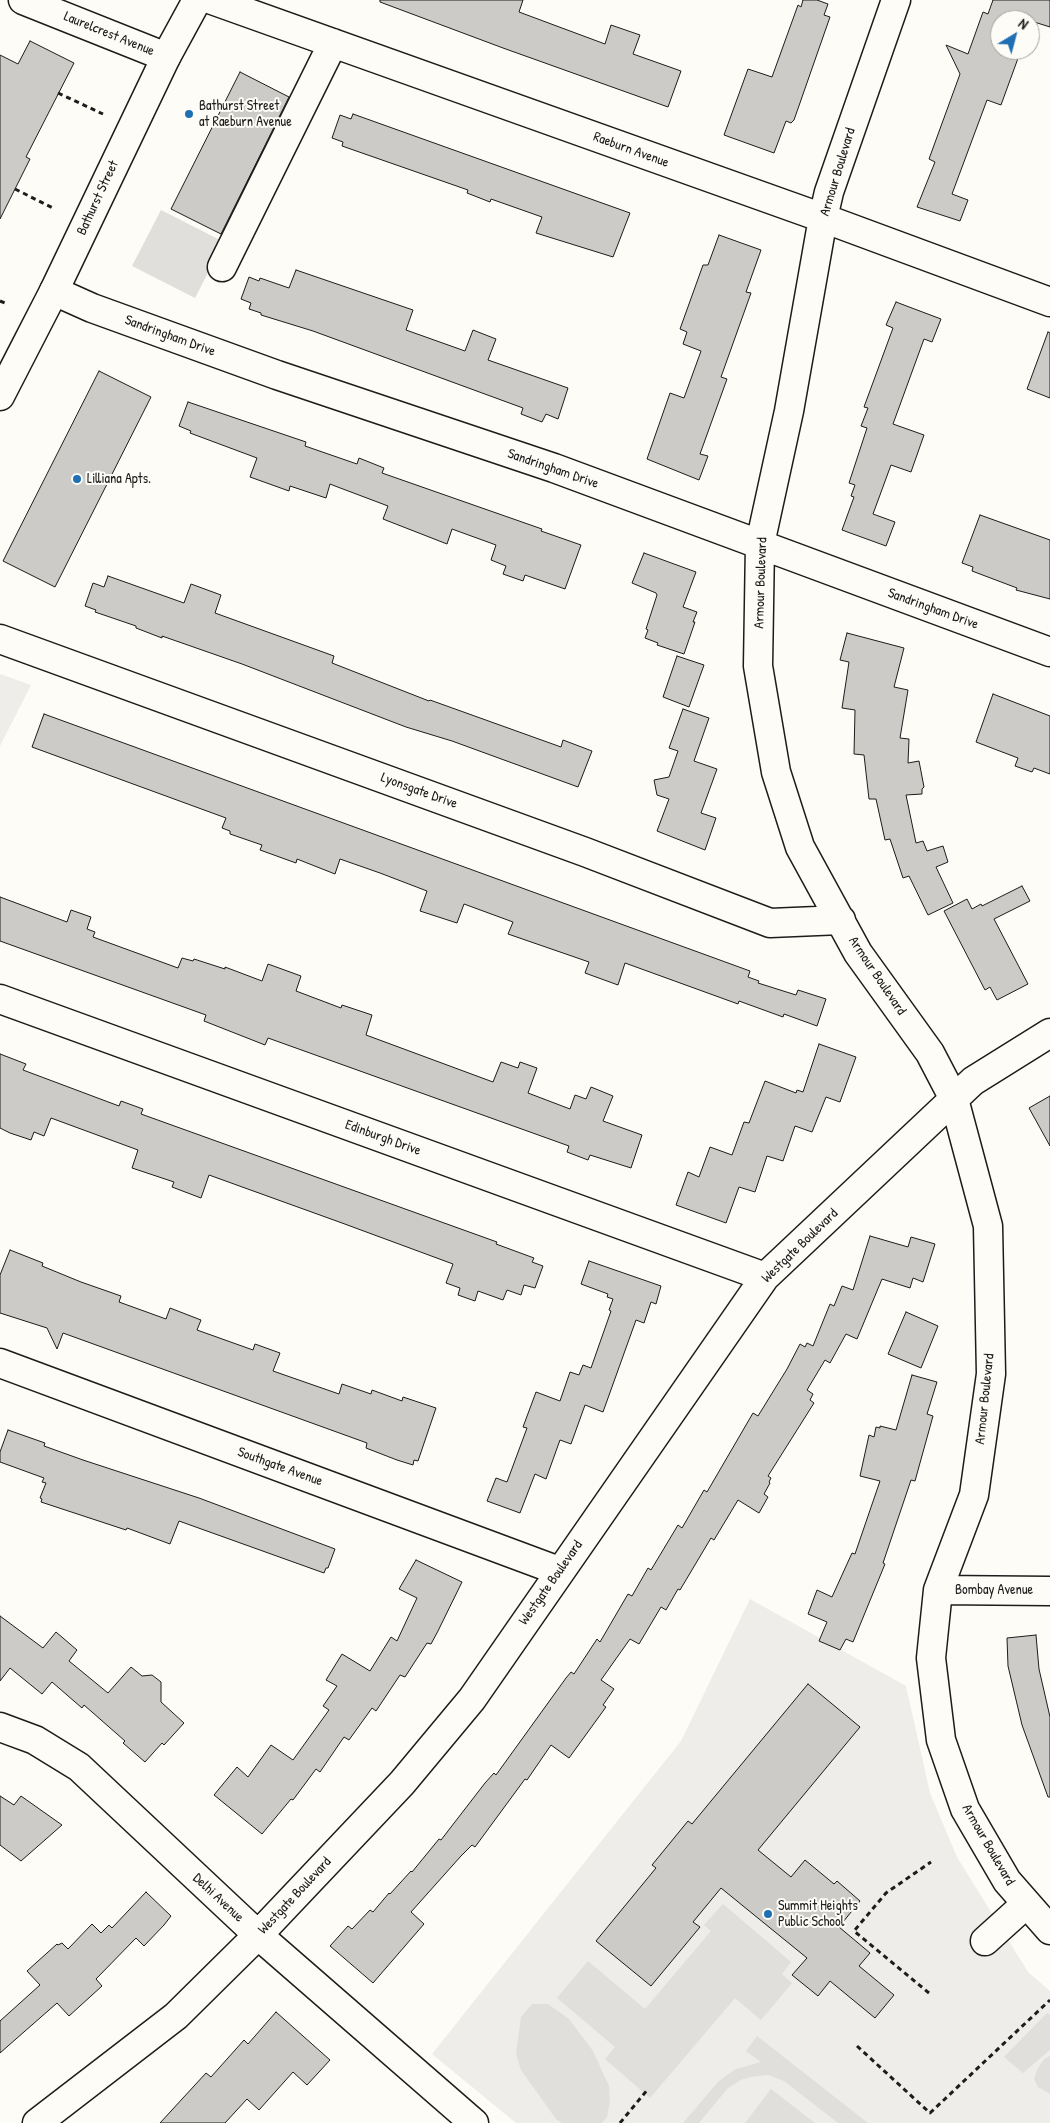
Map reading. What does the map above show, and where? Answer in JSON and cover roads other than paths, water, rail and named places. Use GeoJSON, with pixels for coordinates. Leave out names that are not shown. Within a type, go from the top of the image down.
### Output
{"type":"FeatureCollection","features":[{"type":"Feature","properties":{"kind":"street","name":"Laurelcrest Avenue"},"geometry":{"type":"LineString","coordinates":[[23,0],[166,56]]}},
{"type":"Feature","properties":{"kind":"street","name":"Bathurst Street"},"geometry":{"type":"LineString","coordinates":[[0,396],[54,291],[166,56],[196,0]]}},
{"type":"Feature","properties":{"kind":"street","name":"Raeburn Avenue"},"geometry":{"type":"LineString","coordinates":[[212,0],[823,218],[1050,302]]}},
{"type":"Feature","properties":{"kind":"street","name":"Armour Boulevard"},"geometry":{"type":"LineString","coordinates":[[896,0],[829,192],[823,218],[789,411],[760,544],[758,666],[776,772],[800,847],[858,953],[930,1053],[954,1098],[988,1226],[990,1374],[974,1495],[938,1590],[931,1658],[941,1740],[966,1809],[1007,1881],[1050,1930]]}},
{"type":"Feature","properties":{"kind":"street"},"geometry":{"type":"LineString","coordinates":[[222,267],[333,43]]}},
{"type":"Feature","properties":{"kind":"street","name":"Sandringham Drive"},"geometry":{"type":"LineString","coordinates":[[54,291],[92,308],[277,375],[554,468],[1050,652]]}},
{"type":"Feature","properties":{"kind":"street","name":"Lyonsgate Drive"},"geometry":{"type":"LineString","coordinates":[[0,639],[586,852],[770,923],[841,920]]}},
{"type":"Feature","properties":{"kind":"street","name":"Edinburgh Drive"},"geometry":{"type":"LineString","coordinates":[[0,998],[765,1277]]}},
{"type":"Feature","properties":{"kind":"street","name":"Westgate Boulevard"},"geometry":{"type":"LineString","coordinates":[[37,2123],[176,2016],[258,1935],[408,1775],[472,1698],[765,1277],[973,1081],[1050,1033]]}},
{"type":"Feature","properties":{"kind":"street","name":"Southgate Avenue"},"geometry":{"type":"LineString","coordinates":[[0,1363],[559,1572]]}},
{"type":"Feature","properties":{"kind":"street","name":"Bombay Avenue"},"geometry":{"type":"LineString","coordinates":[[938,1590],[1050,1591]]}},
{"type":"Feature","properties":{"kind":"street","name":"Delhi Avenue"},"geometry":{"type":"LineString","coordinates":[[0,1727],[35,1740],[79,1767],[258,1935],[474,2123]]}},
{"type":"Feature","properties":{"kind":"street"},"geometry":{"type":"LineString","coordinates":[[985,1941],[1026,1904]]}},
{"type":"Feature","properties":{"kind":"place","name":"Bathurst Street at Raeburn Avenue"},"geometry":{"type":"Point","coordinates":[189,114]}},
{"type":"Feature","properties":{"kind":"place","name":"Lilliana Apts."},"geometry":{"type":"Point","coordinates":[77,479]}},
{"type":"Feature","properties":{"kind":"place","name":"Summit Heights Public School"},"geometry":{"type":"Point","coordinates":[768,1914]}}]}
